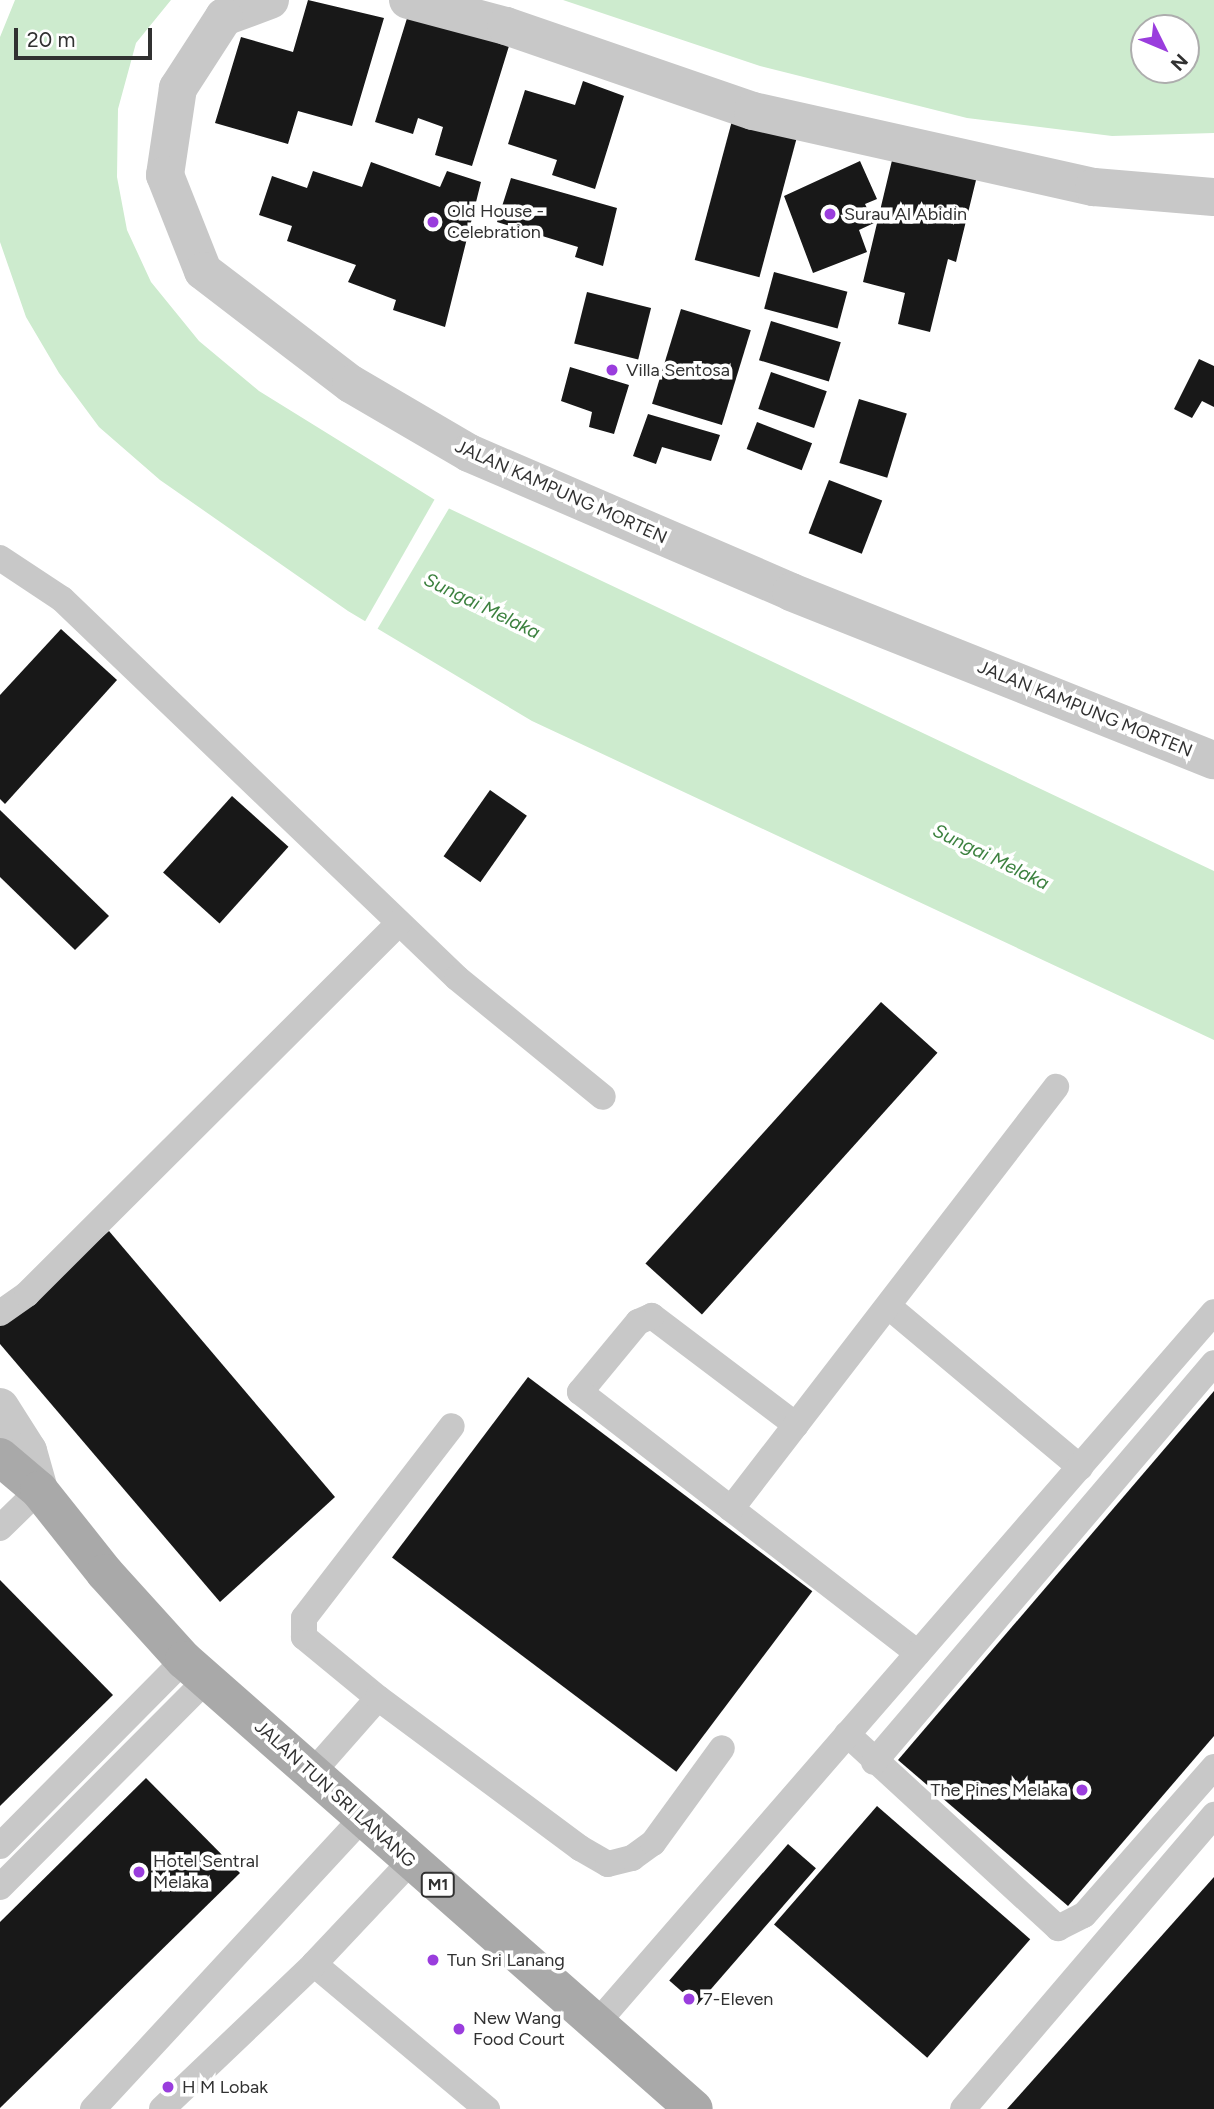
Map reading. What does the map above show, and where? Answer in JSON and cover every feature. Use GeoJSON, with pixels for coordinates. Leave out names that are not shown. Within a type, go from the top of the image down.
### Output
{"type":"FeatureCollection","features":[{"type":"Feature","properties":{"kind":"main road","name":"JALAN TUN SRI LANANG"},"geometry":{"type":"LineString","coordinates":[[0,1457],[40,1490],[105,1573],[195,1670],[410,1862],[597,2023],[676,2103]]}},
{"type":"Feature","properties":{"kind":"street","name":"JALAN KAMPUNG MORTEN"},"geometry":{"type":"LineString","coordinates":[[270,0],[225,17],[178,88],[165,175],[203,271],[351,384],[469,453],[778,586],[1214,760]]}},
{"type":"Feature","properties":{"kind":"street"},"geometry":{"type":"LineString","coordinates":[[408,0],[506,26],[752,111],[1094,187],[1214,197]]}},
{"type":"Feature","properties":{"kind":"street"},"geometry":{"type":"LineString","coordinates":[[0,1407],[28,1451],[40,1490]]}},
{"type":"Feature","properties":{"kind":"lane"},"geometry":{"type":"LineString","coordinates":[[0,558],[62,599],[399,923],[515,1028],[603,1097]]}},
{"type":"Feature","properties":{"kind":"lane"},"geometry":{"type":"LineString","coordinates":[[0,1313],[27,1294],[399,923]]}},
{"type":"Feature","properties":{"kind":"lane"},"geometry":{"type":"LineString","coordinates":[[731,1509],[1056,1087]]}},
{"type":"Feature","properties":{"kind":"lane"},"geometry":{"type":"LineString","coordinates":[[888,1306],[1080,1467]]}},
{"type":"Feature","properties":{"kind":"lane"},"geometry":{"type":"LineString","coordinates":[[597,2023],[1214,1312]]}},
{"type":"Feature","properties":{"kind":"lane"},"geometry":{"type":"LineString","coordinates":[[796,1425],[652,1316],[638,1322],[580,1392],[918,1653]]}},
{"type":"Feature","properties":{"kind":"lane"},"geometry":{"type":"LineString","coordinates":[[874,1762],[1214,1363]]}},
{"type":"Feature","properties":{"kind":"lane"},"geometry":{"type":"LineString","coordinates":[[452,1426],[304,1618],[304,1637],[378,1698],[580,1848],[608,1864],[632,1857],[653,1843],[722,1748]]}},
{"type":"Feature","properties":{"kind":"lane"},"geometry":{"type":"LineString","coordinates":[[0,1502],[40,1490]]}},
{"type":"Feature","properties":{"kind":"lane"},"geometry":{"type":"LineString","coordinates":[[0,1528],[40,1490]]}},
{"type":"Feature","properties":{"kind":"lane"},"geometry":{"type":"LineString","coordinates":[[0,1846],[195,1670]]}},
{"type":"Feature","properties":{"kind":"lane"},"geometry":{"type":"LineString","coordinates":[[0,1887],[195,1670]]}},
{"type":"Feature","properties":{"kind":"lane"},"geometry":{"type":"LineString","coordinates":[[311,1774],[378,1698]]}},
{"type":"Feature","properties":{"kind":"lane"},"geometry":{"type":"LineString","coordinates":[[847,1734],[874,1762],[1058,1928],[1084,1915],[1214,1767]]}},
{"type":"Feature","properties":{"kind":"lane"},"geometry":{"type":"LineString","coordinates":[[963,2109],[1214,1815]]}},
{"type":"Feature","properties":{"kind":"lane"},"geometry":{"type":"LineString","coordinates":[[93,2109],[362,1819]]}},
{"type":"Feature","properties":{"kind":"lane"},"geometry":{"type":"LineString","coordinates":[[162,2109],[314,1964],[410,1862]]}},
{"type":"Feature","properties":{"kind":"lane"},"geometry":{"type":"LineString","coordinates":[[314,1964],[487,2109]]}},
{"type":"Feature","properties":{"kind":"water","name":"Sungai Melaka"},"geometry":{"type":"Polygon","coordinates":[[[15,0],[171,0],[136,43],[118,109],[117,177],[127,230],[151,282],[199,341],[259,391],[448,508],[1214,871],[1214,1040],[532,721],[348,611],[160,480],[99,427],[59,373],[26,317],[0,242],[0,37],[15,0]]]}},
{"type":"Feature","properties":{"kind":"water"},"geometry":{"type":"Polygon","coordinates":[[[563,0],[1214,0],[1214,133],[1112,136],[967,118],[760,66],[563,0]]]}},
{"type":"Feature","properties":{"kind":"pier"},"geometry":{"type":"Polygon","coordinates":[[[436,497],[451,505],[375,633],[363,625],[436,497]]]}},
{"type":"Feature","properties":{"kind":"building"},"geometry":{"type":"Polygon","coordinates":[[[308,0],[384,18],[352,126],[298,111],[288,144],[215,123],[241,37],[293,52],[308,0]]]}},
{"type":"Feature","properties":{"kind":"building"},"geometry":{"type":"Polygon","coordinates":[[[408,15],[509,46],[472,166],[435,155],[443,127],[418,118],[413,134],[375,122],[408,15]]]}},
{"type":"Feature","properties":{"kind":"building"},"geometry":{"type":"Polygon","coordinates":[[[583,81],[624,96],[595,189],[552,175],[557,160],[508,144],[525,90],[575,105],[583,81]]]}},
{"type":"Feature","properties":{"kind":"building"},"geometry":{"type":"Polygon","coordinates":[[[733,117],[798,134],[759,277],[695,260],[733,117]]]}},
{"type":"Feature","properties":{"kind":"building"},"geometry":{"type":"Polygon","coordinates":[[[894,152],[978,172],[956,262],[948,259],[930,332],[898,324],[905,293],[863,282],[894,152]]]}},
{"type":"Feature","properties":{"kind":"building","name":"Surau Al Abidin"},"geometry":{"type":"Polygon","coordinates":[[[860,161],[877,199],[865,204],[874,223],[859,230],[867,252],[813,273],[784,196],[860,161]]]}},
{"type":"Feature","properties":{"kind":"building"},"geometry":{"type":"Polygon","coordinates":[[[371,162],[440,187],[447,171],[481,182],[445,327],[393,310],[396,300],[348,282],[356,265],[287,241],[292,226],[259,215],[272,176],[307,188],[313,171],[362,187],[371,162]]]}},
{"type":"Feature","properties":{"kind":"building"},"geometry":{"type":"Polygon","coordinates":[[[511,178],[617,208],[603,266],[575,257],[578,247],[497,222],[511,178]]]}},
{"type":"Feature","properties":{"kind":"building"},"geometry":{"type":"Polygon","coordinates":[[[774,272],[847,292],[838,328],[764,309],[774,272]]]}},
{"type":"Feature","properties":{"kind":"building"},"geometry":{"type":"Polygon","coordinates":[[[587,292],[651,308],[638,359],[574,343],[587,292]]]}},
{"type":"Feature","properties":{"kind":"building"},"geometry":{"type":"Polygon","coordinates":[[[681,309],[751,330],[722,425],[652,404],[681,309]]]}},
{"type":"Feature","properties":{"kind":"building"},"geometry":{"type":"Polygon","coordinates":[[[771,321],[841,342],[829,382],[759,360],[771,321]]]}},
{"type":"Feature","properties":{"kind":"building"},"geometry":{"type":"Polygon","coordinates":[[[1199,359],[1214,366],[1214,407],[1202,401],[1192,418],[1174,409],[1199,359]]]}},
{"type":"Feature","properties":{"kind":"building"},"geometry":{"type":"Polygon","coordinates":[[[570,367],[629,385],[614,434],[589,427],[592,412],[561,401],[570,367]]]}},
{"type":"Feature","properties":{"kind":"building"},"geometry":{"type":"Polygon","coordinates":[[[771,372],[827,391],[814,428],[758,409],[771,372]]]}},
{"type":"Feature","properties":{"kind":"building"},"geometry":{"type":"Polygon","coordinates":[[[859,399],[907,414],[887,478],[839,463],[859,399]]]}},
{"type":"Feature","properties":{"kind":"building"},"geometry":{"type":"Polygon","coordinates":[[[648,414],[720,435],[711,461],[662,447],[656,464],[633,456],[648,414]]]}},
{"type":"Feature","properties":{"kind":"building"},"geometry":{"type":"Polygon","coordinates":[[[757,422],[812,443],[802,470],[747,449],[757,422]]]}},
{"type":"Feature","properties":{"kind":"building"},"geometry":{"type":"Polygon","coordinates":[[[829,480],[882,500],[862,554],[809,533],[829,480]]]}},
{"type":"Feature","properties":{"kind":"building"},"geometry":{"type":"Polygon","coordinates":[[[61,629],[117,680],[5,804],[0,799],[0,695],[61,629]]]}},
{"type":"Feature","properties":{"kind":"building"},"geometry":{"type":"Polygon","coordinates":[[[490,790],[527,816],[480,882],[444,856],[490,790]]]}},
{"type":"Feature","properties":{"kind":"building"},"geometry":{"type":"Polygon","coordinates":[[[232,796],[288,847],[220,923],[163,873],[232,796]]]}},
{"type":"Feature","properties":{"kind":"building"},"geometry":{"type":"Polygon","coordinates":[[[0,810],[109,916],[75,950],[0,877],[0,810]]]}},
{"type":"Feature","properties":{"kind":"building"},"geometry":{"type":"Polygon","coordinates":[[[881,1002],[937,1053],[702,1314],[645,1264],[881,1002]]]}},
{"type":"Feature","properties":{"kind":"building"},"geometry":{"type":"Polygon","coordinates":[[[109,1231],[335,1497],[220,1602],[0,1344],[0,1325],[109,1231]]]}},
{"type":"Feature","properties":{"kind":"building"},"geometry":{"type":"Polygon","coordinates":[[[528,1377],[812,1591],[676,1772],[392,1557],[528,1377]]]}},
{"type":"Feature","properties":{"kind":"building"},"geometry":{"type":"Polygon","coordinates":[[[1214,1391],[1214,1736],[1068,1906],[898,1760],[1214,1391]]]}},
{"type":"Feature","properties":{"kind":"building"},"geometry":{"type":"Polygon","coordinates":[[[0,1580],[113,1695],[0,1806],[0,1580]]]}},
{"type":"Feature","properties":{"kind":"building"},"geometry":{"type":"Polygon","coordinates":[[[146,1778],[240,1873],[0,2108],[0,1922],[146,1778]]]}},
{"type":"Feature","properties":{"kind":"building"},"geometry":{"type":"Polygon","coordinates":[[[877,1806],[1030,1939],[927,2058],[774,1924],[877,1806]]]}},
{"type":"Feature","properties":{"kind":"building"},"geometry":{"type":"Polygon","coordinates":[[[788,1844],[816,1868],[697,2005],[669,1981],[788,1844]]]}},
{"type":"Feature","properties":{"kind":"building"},"geometry":{"type":"Polygon","coordinates":[[[1214,1877],[1214,2109],[1007,2109],[1214,1877]]]}},
{"type":"Feature","properties":{"kind":"place","name":"Surau Al Abidin"},"geometry":{"type":"Point","coordinates":[830,214]}},
{"type":"Feature","properties":{"kind":"place","name":"Old House - Celebration"},"geometry":{"type":"Point","coordinates":[433,222]}},
{"type":"Feature","properties":{"kind":"place","name":"Villa Sentosa"},"geometry":{"type":"Point","coordinates":[612,370]}},
{"type":"Feature","properties":{"kind":"place","name":"The Pines Melaka"},"geometry":{"type":"Point","coordinates":[1082,1790]}},
{"type":"Feature","properties":{"kind":"place","name":"Hotel Sentral Melaka"},"geometry":{"type":"Point","coordinates":[139,1872]}},
{"type":"Feature","properties":{"kind":"place","name":"Tun Sri Lanang"},"geometry":{"type":"Point","coordinates":[433,1960]}},
{"type":"Feature","properties":{"kind":"place","name":"7-Eleven"},"geometry":{"type":"Point","coordinates":[689,1999]}},
{"type":"Feature","properties":{"kind":"place","name":"New Wang Food Court"},"geometry":{"type":"Point","coordinates":[459,2029]}},
{"type":"Feature","properties":{"kind":"place","name":"H M Lobak"},"geometry":{"type":"Point","coordinates":[168,2087]}}]}
